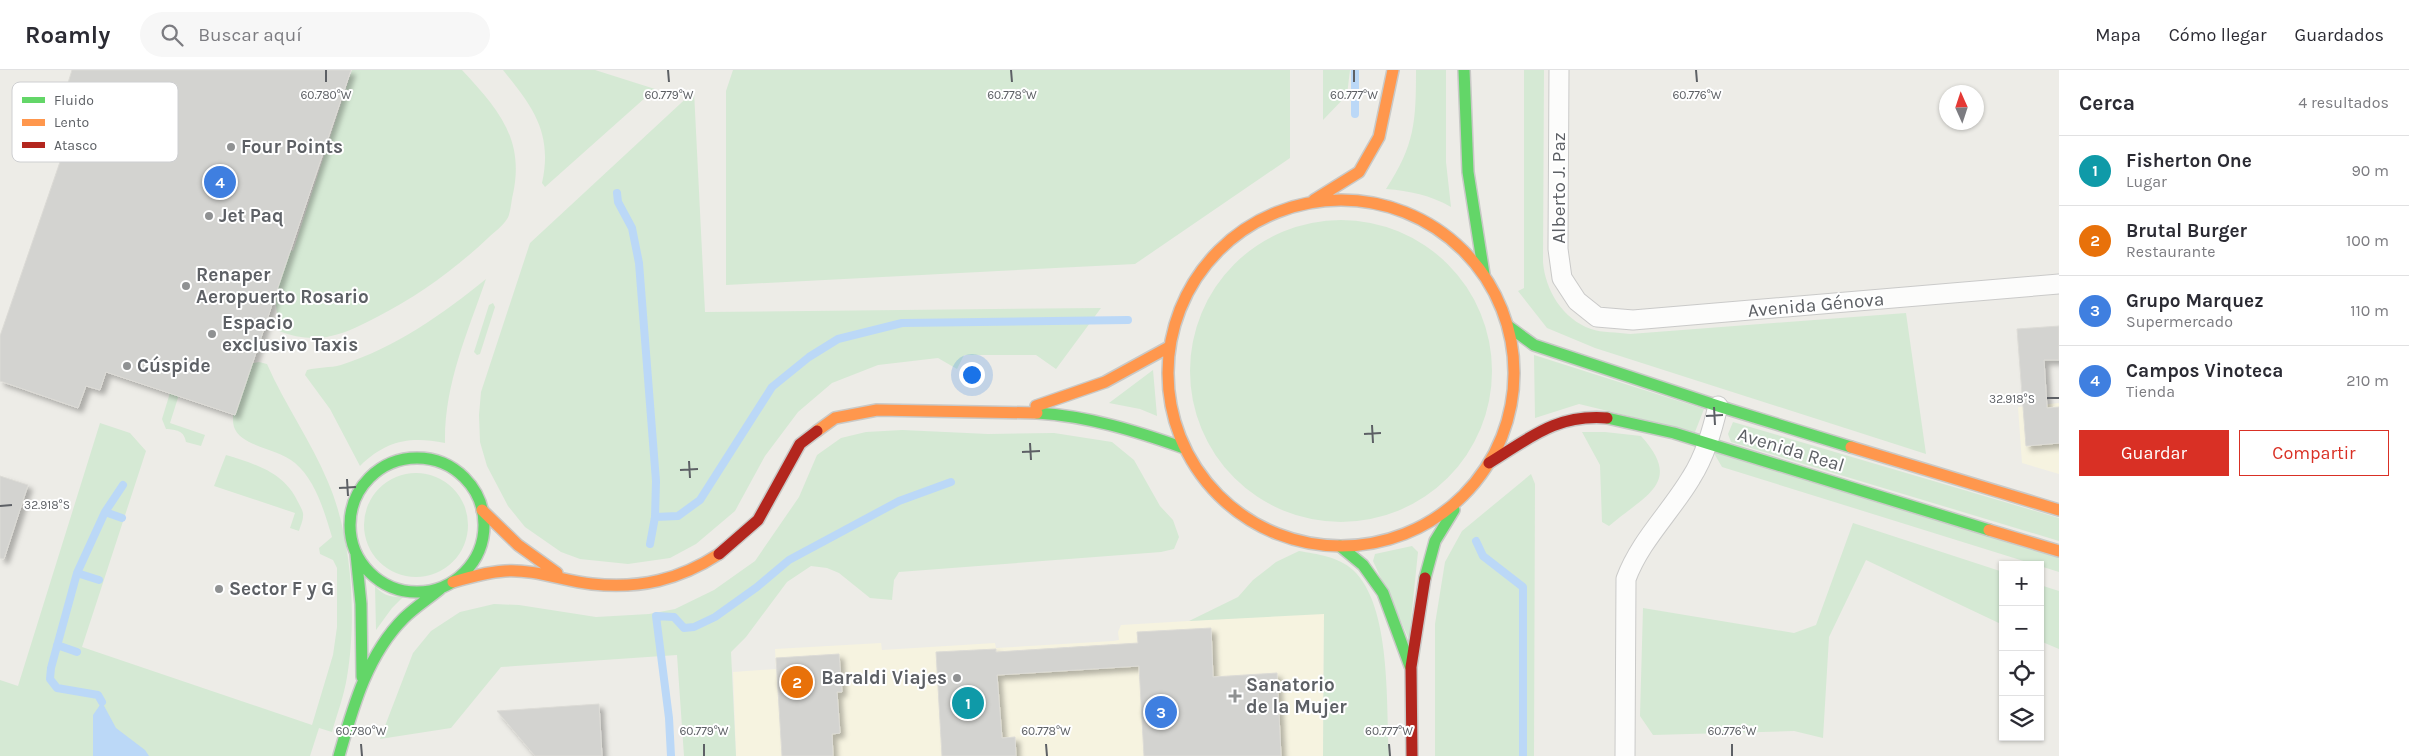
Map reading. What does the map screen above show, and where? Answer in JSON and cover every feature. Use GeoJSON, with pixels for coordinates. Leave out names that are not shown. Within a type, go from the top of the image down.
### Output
{"type":"FeatureCollection","features":[{"type":"Feature","properties":{"kind":"main road"},"geometry":{"type":"LineString","coordinates":[[1311,203],[1359,172],[1379,137],[1393,70]]}},
{"type":"Feature","properties":{"kind":"main road"},"geometry":{"type":"LineString","coordinates":[[1412,756],[1411,667],[1427,565],[1435,541],[1463,496],[1489,463],[1502,436],[1511,408],[1514,379],[1513,352],[1508,326],[1484,275],[1467,180],[1464,132],[1464,70]]}},
{"type":"Feature","properties":{"kind":"main road"},"geometry":{"type":"LineString","coordinates":[[1463,496],[1427,524],[1385,540],[1340,546],[1309,543],[1279,535],[1250,521],[1223,501],[1201,476],[1184,448],[1169,399],[1169,347],[1180,307],[1201,270],[1241,231],[1275,213],[1311,203],[1350,200],[1390,207],[1426,222],[1458,245],[1484,275]]}},
{"type":"Feature","properties":{"kind":"main road","name":"Avenida Real"},"geometry":{"type":"LineString","coordinates":[[1508,326],[1534,345],[1718,406],[2059,510]]}},
{"type":"Feature","properties":{"kind":"main road"},"geometry":{"type":"LineString","coordinates":[[1016,411],[1070,397],[1122,376],[1169,347]]}},
{"type":"Feature","properties":{"kind":"main road"},"geometry":{"type":"LineString","coordinates":[[338,756],[361,681],[375,656],[404,619],[440,589],[453,582],[482,574],[506,571],[562,577],[592,584],[624,585],[660,582],[695,570],[726,550],[758,520],[800,444],[835,418],[877,410],[1016,411],[1060,414],[1102,422],[1143,433],[1184,448]]}},
{"type":"Feature","properties":{"kind":"main road","name":"Avenida Real"},"geometry":{"type":"LineString","coordinates":[[1489,463],[1560,422],[1574,418],[1613,419],[1652,426],[2059,551]]}},
{"type":"Feature","properties":{"kind":"main road"},"geometry":{"type":"LineString","coordinates":[[440,589],[410,592],[381,583],[356,554],[351,542],[349,521],[354,499],[364,483],[377,470],[394,462],[412,458],[431,460],[448,466],[463,477],[475,492],[482,510],[484,530],[479,550],[468,568],[453,582]]}},
{"type":"Feature","properties":{"kind":"main road"},"geometry":{"type":"LineString","coordinates":[[482,510],[518,545],[562,577]]}},
{"type":"Feature","properties":{"kind":"main road"},"geometry":{"type":"LineString","coordinates":[[1340,546],[1363,565],[1383,592],[1411,667]]}},
{"type":"Feature","properties":{"kind":"main road"},"geometry":{"type":"LineString","coordinates":[[356,554],[362,604],[361,681]]}},
{"type":"Feature","properties":{"kind":"street","name":"Alberto J. Paz"},"geometry":{"type":"LineString","coordinates":[[1559,70],[1558,248],[1562,278],[1578,301]]}},
{"type":"Feature","properties":{"kind":"street","name":"Avenida Génova"},"geometry":{"type":"LineString","coordinates":[[1578,301],[1597,317],[1633,320],[2059,284]]}},
{"type":"Feature","properties":{"kind":"street"},"geometry":{"type":"LineString","coordinates":[[1625,756],[1626,579],[1634,558],[1691,478],[1708,443],[1718,406]]}},
{"type":"Feature","properties":{"kind":"shaded area"},"geometry":{"type":"Polygon","coordinates":[[[2059,403],[2059,474],[2022,463],[2018,407],[2059,403]]]}},
{"type":"Feature","properties":{"kind":"shaded area"},"geometry":{"type":"Polygon","coordinates":[[[1324,613],[1323,756],[736,756],[733,672],[776,669],[775,649],[881,643],[882,650],[995,643],[996,648],[1113,641],[1119,640],[1118,632],[1121,625],[1324,613]]]}},
{"type":"Feature","properties":{"kind":"green space"},"geometry":{"type":"Polygon","coordinates":[[[352,70],[462,70],[497,111],[511,140],[515,156],[516,174],[510,210],[503,224],[475,250],[449,272],[407,300],[343,333],[318,338],[298,337],[279,331],[275,297],[282,248],[293,251],[352,70]]]}},
{"type":"Feature","properties":{"kind":"green space"},"geometry":{"type":"Polygon","coordinates":[[[503,70],[595,70],[655,89],[545,187],[542,183],[545,149],[538,122],[523,96],[503,70]]]}},
{"type":"Feature","properties":{"kind":"green space"},"geometry":{"type":"Polygon","coordinates":[[[733,70],[1290,70],[1290,158],[1135,264],[726,285],[726,91],[733,70]]]}},
{"type":"Feature","properties":{"kind":"green space"},"geometry":{"type":"Polygon","coordinates":[[[1323,70],[1350,70],[1347,95],[1323,120],[1323,70]]]}},
{"type":"Feature","properties":{"kind":"green space"},"geometry":{"type":"Polygon","coordinates":[[[1416,70],[1446,70],[1446,162],[1451,207],[1420,194],[1386,189],[1403,159],[1412,132],[1416,70]]]}},
{"type":"Feature","properties":{"kind":"green space"},"geometry":{"type":"Polygon","coordinates":[[[1524,70],[1544,70],[1543,262],[1544,272],[1551,292],[1564,311],[1591,329],[1630,334],[1906,313],[1926,454],[1595,348],[1547,328],[1518,291],[1524,288],[1524,70]]]}},
{"type":"Feature","properties":{"kind":"green space"},"geometry":{"type":"Polygon","coordinates":[[[694,91],[705,312],[1101,308],[1056,369],[1036,355],[964,355],[957,369],[938,358],[878,365],[832,383],[798,412],[765,456],[735,511],[696,544],[670,558],[628,564],[580,559],[561,552],[525,527],[508,506],[487,466],[480,442],[479,415],[481,392],[530,243],[694,91]]]}},
{"type":"Feature","properties":{"kind":"green space"},"geometry":{"type":"Polygon","coordinates":[[[1341,220],[1370,223],[1399,231],[1425,245],[1448,264],[1467,287],[1481,313],[1489,342],[1492,371],[1489,400],[1481,429],[1467,455],[1448,478],[1425,497],[1399,511],[1370,519],[1341,522],[1312,519],[1283,511],[1257,497],[1234,478],[1215,455],[1201,429],[1193,400],[1190,371],[1193,342],[1201,313],[1215,287],[1234,264],[1257,245],[1283,231],[1312,223],[1341,220]]]}},
{"type":"Feature","properties":{"kind":"green space"},"geometry":{"type":"Polygon","coordinates":[[[486,279],[464,340],[453,380],[448,401],[445,443],[420,440],[399,443],[379,451],[360,466],[330,409],[305,375],[307,370],[341,365],[399,340],[453,305],[486,279]]]}},
{"type":"Feature","properties":{"kind":"green space"},"geometry":{"type":"Polygon","coordinates":[[[493,303],[495,307],[480,354],[477,355],[474,352],[489,305],[493,303]]]}},
{"type":"Feature","properties":{"kind":"green space"},"geometry":{"type":"Polygon","coordinates":[[[1534,355],[1704,409],[1695,432],[1579,404],[1535,418],[1534,355]]]}},
{"type":"Feature","properties":{"kind":"green space"},"geometry":{"type":"Polygon","coordinates":[[[259,362],[267,364],[328,482],[336,504],[347,552],[352,604],[350,654],[346,684],[332,732],[319,728],[310,756],[0,756],[0,680],[18,686],[100,423],[130,433],[146,451],[82,647],[312,725],[333,655],[337,627],[337,568],[333,560],[320,554],[319,548],[332,537],[326,517],[309,478],[288,458],[244,439],[234,427],[235,404],[249,364],[259,362]]]}},
{"type":"Feature","properties":{"kind":"green space"},"geometry":{"type":"Polygon","coordinates":[[[1153,370],[1157,416],[1140,409],[1109,403],[1153,370]]]}},
{"type":"Feature","properties":{"kind":"green space"},"geometry":{"type":"Polygon","coordinates":[[[173,383],[182,385],[170,423],[205,435],[201,446],[186,442],[179,431],[166,429],[162,419],[173,383]]]}},
{"type":"Feature","properties":{"kind":"green space"},"geometry":{"type":"Polygon","coordinates":[[[1733,422],[2059,518],[2059,541],[1731,442],[1728,434],[1733,422]]]}},
{"type":"Feature","properties":{"kind":"green space"},"geometry":{"type":"Polygon","coordinates":[[[902,430],[988,434],[1054,433],[1112,442],[1134,460],[1160,506],[1173,520],[1179,537],[1174,549],[1161,552],[899,572],[894,580],[892,600],[870,598],[839,573],[827,568],[811,566],[787,582],[746,637],[731,652],[736,756],[684,756],[677,655],[501,667],[451,728],[380,739],[413,653],[431,631],[460,612],[494,604],[519,605],[596,617],[649,614],[675,609],[714,590],[755,561],[799,497],[817,455],[841,438],[866,432],[902,430]]]}},
{"type":"Feature","properties":{"kind":"green space"},"geometry":{"type":"Polygon","coordinates":[[[1582,432],[1605,432],[1641,436],[1653,452],[1659,466],[1659,477],[1655,487],[1609,526],[1602,522],[1600,465],[1582,432]]]}},
{"type":"Feature","properties":{"kind":"green space"},"geometry":{"type":"Polygon","coordinates":[[[1708,443],[2059,551],[2059,572],[2044,567],[2044,561],[2024,561],[1722,467],[1708,443]]]}},
{"type":"Feature","properties":{"kind":"green space"},"geometry":{"type":"Polygon","coordinates":[[[226,455],[258,466],[277,476],[285,483],[303,513],[303,520],[299,531],[290,528],[295,513],[214,486],[226,455]]]}},
{"type":"Feature","properties":{"kind":"green space"},"geometry":{"type":"Polygon","coordinates":[[[416,473],[436,477],[453,488],[464,505],[468,525],[464,545],[453,562],[436,573],[416,577],[396,573],[379,562],[368,545],[364,525],[368,505],[379,488],[396,477],[416,473]]]}},
{"type":"Feature","properties":{"kind":"green space"},"geometry":{"type":"Polygon","coordinates":[[[1531,474],[1535,484],[1534,756],[1435,756],[1435,624],[1445,562],[1462,531],[1531,474]]]}},
{"type":"Feature","properties":{"kind":"green space"},"geometry":{"type":"Polygon","coordinates":[[[1853,523],[1999,571],[1999,623],[1866,560],[1829,637],[1823,738],[1794,731],[1653,735],[1640,716],[1643,608],[1794,633],[1816,625],[1853,523]]]}},
{"type":"Feature","properties":{"kind":"green space"},"geometry":{"type":"Polygon","coordinates":[[[1412,546],[1418,552],[1409,639],[1373,561],[1375,554],[1412,546]]]}},
{"type":"Feature","properties":{"kind":"green space"},"geometry":{"type":"Polygon","coordinates":[[[1299,551],[1313,553],[1341,562],[1353,570],[1366,586],[1375,607],[1381,631],[1387,685],[1389,756],[1323,756],[1324,614],[1189,621],[1238,597],[1253,580],[1276,562],[1299,551]]]}},
{"type":"Feature","properties":{"kind":"green space"},"geometry":{"type":"Polygon","coordinates":[[[375,586],[388,596],[404,596],[392,608],[376,630],[375,586]]]}},
{"type":"Feature","properties":{"kind":"green space"},"geometry":{"type":"Polygon","coordinates":[[[2044,586],[2059,591],[2059,649],[2044,643],[2044,586]]]}},
{"type":"Feature","properties":{"kind":"water"},"geometry":{"type":"Polygon","coordinates":[[[102,702],[116,728],[145,750],[149,756],[93,756],[93,715],[102,702]]]}},
{"type":"Feature","properties":{"kind":"building"},"geometry":{"type":"Polygon","coordinates":[[[72,70],[351,70],[235,415],[106,372],[100,390],[86,386],[78,408],[0,381],[0,336],[60,162],[178,162],[178,82],[68,82],[72,70]]]}},
{"type":"Feature","properties":{"kind":"building"},"geometry":{"type":"Polygon","coordinates":[[[2059,326],[2059,360],[2044,360],[2047,408],[2059,407],[2059,443],[2026,446],[2017,329],[2059,326]]]}},
{"type":"Feature","properties":{"kind":"building"},"geometry":{"type":"Polygon","coordinates":[[[0,476],[28,485],[4,559],[0,558],[0,476]]]}},
{"type":"Feature","properties":{"kind":"building"},"geometry":{"type":"Polygon","coordinates":[[[1211,628],[1213,677],[1277,673],[1281,756],[1144,756],[1139,666],[997,675],[1002,738],[1015,737],[1016,756],[942,756],[936,652],[996,649],[996,652],[1138,643],[1137,632],[1211,628]]]}},
{"type":"Feature","properties":{"kind":"building"},"geometry":{"type":"Polygon","coordinates":[[[839,654],[842,692],[837,692],[840,733],[832,734],[833,756],[782,756],[776,658],[839,654]]]}},
{"type":"Feature","properties":{"kind":"building"},"geometry":{"type":"Polygon","coordinates":[[[599,704],[602,756],[535,756],[497,711],[599,704]]]}},
{"type":"Feature","properties":{"kind":"waterway"},"geometry":{"type":"LineString","coordinates":[[1355,70],[1355,114]]}},
{"type":"Feature","properties":{"kind":"waterway"},"geometry":{"type":"LineString","coordinates":[[617,193],[618,202],[632,228],[639,263],[656,481],[655,517],[650,544]]}},
{"type":"Feature","properties":{"kind":"waterway"},"geometry":{"type":"LineString","coordinates":[[655,517],[678,516],[700,500],[772,387],[809,357],[838,339],[902,323],[1128,320]]}},
{"type":"Feature","properties":{"kind":"waterway"},"geometry":{"type":"LineString","coordinates":[[671,756],[669,718],[656,616],[674,617],[684,628],[694,627],[715,617],[757,587],[789,560],[899,501],[951,482]]}},
{"type":"Feature","properties":{"kind":"waterway"},"geometry":{"type":"LineString","coordinates":[[102,702],[98,695],[57,688],[50,679],[51,668],[77,573],[105,512],[123,485]]}},
{"type":"Feature","properties":{"kind":"waterway"},"geometry":{"type":"LineString","coordinates":[[105,512],[122,518]]}},
{"type":"Feature","properties":{"kind":"waterway"},"geometry":{"type":"LineString","coordinates":[[1476,541],[1483,556],[1523,587],[1523,756]]}},
{"type":"Feature","properties":{"kind":"waterway"},"geometry":{"type":"LineString","coordinates":[[77,573],[99,580]]}},
{"type":"Feature","properties":{"kind":"waterway"},"geometry":{"type":"LineString","coordinates":[[57,645],[77,652]]}},
{"type":"Feature","properties":{"kind":"traffic: fast"},"geometry":{"type":"LineString","coordinates":[[1464,70],[1468,172],[1484,274]]}},
{"type":"Feature","properties":{"kind":"traffic: fast"},"geometry":{"type":"LineString","coordinates":[[1508,326],[1534,345],[1718,406],[1851,447]]}},
{"type":"Feature","properties":{"kind":"traffic: fast"},"geometry":{"type":"LineString","coordinates":[[1037,413],[1075,417],[1112,425],[1184,448]]}},
{"type":"Feature","properties":{"kind":"traffic: fast"},"geometry":{"type":"LineString","coordinates":[[1607,418],[1674,433],[1989,530]]}},
{"type":"Feature","properties":{"kind":"traffic: fast"},"geometry":{"type":"LineString","coordinates":[[417,458],[443,463],[454,469],[464,478],[473,488],[479,499],[484,525],[479,551],[473,562],[464,572],[454,581],[443,587],[417,592],[391,587],[380,581],[370,572],[361,562],[355,551],[350,525],[355,499],[361,488],[370,478],[380,469],[391,463],[417,458]]}},
{"type":"Feature","properties":{"kind":"traffic: fast"},"geometry":{"type":"LineString","coordinates":[[1425,578],[1435,541],[1454,510]]}},
{"type":"Feature","properties":{"kind":"traffic: fast"},"geometry":{"type":"LineString","coordinates":[[1340,546],[1363,565],[1383,593],[1410,666]]}},
{"type":"Feature","properties":{"kind":"traffic: fast"},"geometry":{"type":"LineString","coordinates":[[356,554],[361,604],[362,677]]}},
{"type":"Feature","properties":{"kind":"traffic: fast"},"geometry":{"type":"LineString","coordinates":[[339,756],[356,701],[380,648],[404,618],[440,589]]}},
{"type":"Feature","properties":{"kind":"traffic: slow"},"geometry":{"type":"LineString","coordinates":[[1314,200],[1359,172],[1379,137],[1393,70]]}},
{"type":"Feature","properties":{"kind":"traffic: slow"},"geometry":{"type":"LineString","coordinates":[[1341,200],[1375,204],[1407,213],[1437,229],[1463,251],[1485,277],[1501,307],[1510,339],[1514,373],[1510,407],[1501,439],[1485,469],[1463,495],[1437,517],[1407,533],[1375,542],[1341,546],[1307,542],[1275,533],[1245,517],[1219,495],[1197,469],[1181,439],[1172,407],[1168,373],[1172,339],[1181,307],[1197,277],[1219,251],[1245,229],[1275,213],[1307,204],[1341,200]]}},
{"type":"Feature","properties":{"kind":"traffic: slow"},"geometry":{"type":"LineString","coordinates":[[1036,406],[1105,382],[1169,347]]}},
{"type":"Feature","properties":{"kind":"traffic: slow"},"geometry":{"type":"LineString","coordinates":[[817,431],[835,418],[877,410],[1037,413]]}},
{"type":"Feature","properties":{"kind":"traffic: slow"},"geometry":{"type":"LineString","coordinates":[[1851,447],[2059,510]]}},
{"type":"Feature","properties":{"kind":"traffic: slow"},"geometry":{"type":"LineString","coordinates":[[482,510],[518,545],[557,573]]}},
{"type":"Feature","properties":{"kind":"traffic: slow"},"geometry":{"type":"LineString","coordinates":[[1989,530],[2059,551]]}},
{"type":"Feature","properties":{"kind":"traffic: slow"},"geometry":{"type":"LineString","coordinates":[[453,582],[492,572],[516,571],[538,573],[592,584],[643,584],[674,576],[719,554]]}},
{"type":"Feature","properties":{"kind":"traffic: jam"},"geometry":{"type":"LineString","coordinates":[[1489,463],[1531,437],[1558,424],[1589,418],[1607,418]]}},
{"type":"Feature","properties":{"kind":"traffic: jam"},"geometry":{"type":"LineString","coordinates":[[719,554],[758,520],[800,444],[817,431]]}},
{"type":"Feature","properties":{"kind":"traffic: jam"},"geometry":{"type":"LineString","coordinates":[[1412,756],[1411,667],[1425,578]]}},
{"type":"Feature","properties":{"kind":"place","name":"Four Points"},"geometry":{"type":"Point","coordinates":[231,147]}},
{"type":"Feature","properties":{"kind":"place","name":"Campos Vinoteca"},"geometry":{"type":"Point","coordinates":[220,182]}},
{"type":"Feature","properties":{"kind":"place","name":"Jet Paq"},"geometry":{"type":"Point","coordinates":[209,216]}},
{"type":"Feature","properties":{"kind":"place","name":"Renaper Aeropuerto Rosario"},"geometry":{"type":"Point","coordinates":[186,286]}},
{"type":"Feature","properties":{"kind":"place","name":"Espacio exclusivo Taxis"},"geometry":{"type":"Point","coordinates":[212,334]}},
{"type":"Feature","properties":{"kind":"place","name":"Cúspide"},"geometry":{"type":"Point","coordinates":[127,366]}},
{"type":"Feature","properties":{"kind":"place","name":"Sector F y G"},"geometry":{"type":"Point","coordinates":[219,589]}},
{"type":"Feature","properties":{"kind":"place","name":"Baraldi Viajes"},"geometry":{"type":"Point","coordinates":[957,678]}},
{"type":"Feature","properties":{"kind":"place","name":"Brutal Burger"},"geometry":{"type":"Point","coordinates":[797,682]}},
{"type":"Feature","properties":{"kind":"place","name":"Sanatorio de la Mujer"},"geometry":{"type":"Point","coordinates":[1235,696]}},
{"type":"Feature","properties":{"kind":"place","name":"Fisherton One"},"geometry":{"type":"Point","coordinates":[968,703]}},
{"type":"Feature","properties":{"kind":"place","name":"Grupo Marquez"},"geometry":{"type":"Point","coordinates":[1161,712]}}]}
